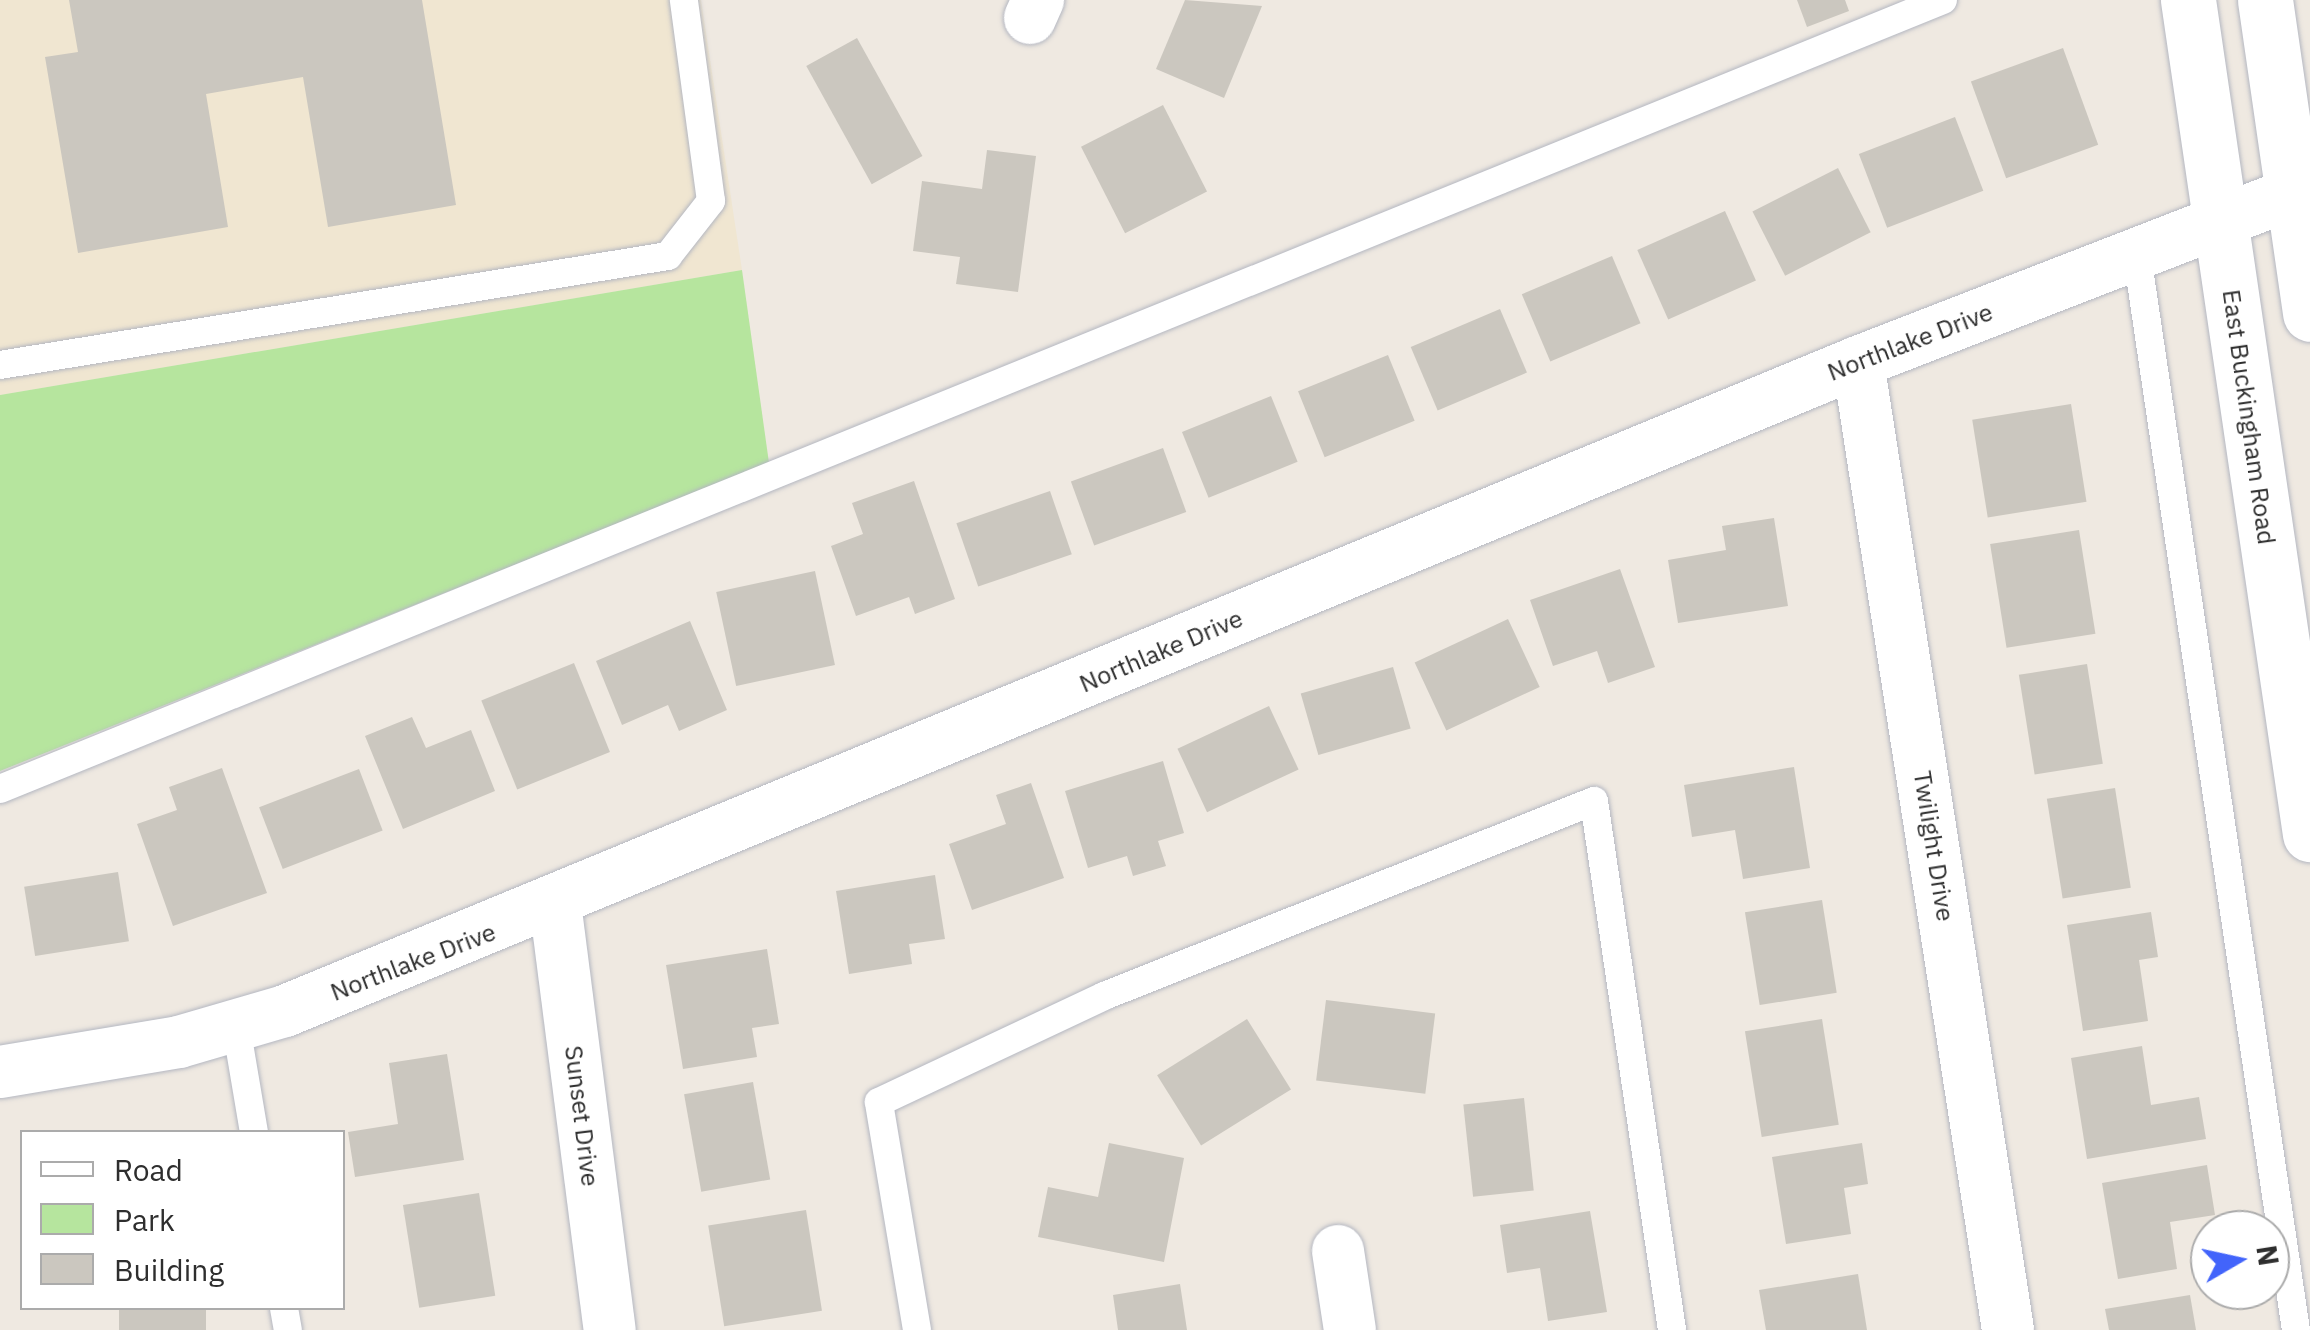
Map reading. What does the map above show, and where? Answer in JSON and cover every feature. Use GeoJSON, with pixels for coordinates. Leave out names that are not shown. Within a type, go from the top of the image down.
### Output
{"type":"FeatureCollection","features":[{"type":"Feature","properties":{"kind":"main road","name":"East Buckingham Road"},"geometry":{"type":"LineString","coordinates":[[2188,0],[2310,834]]}},
{"type":"Feature","properties":{"kind":"main road"},"geometry":{"type":"LineString","coordinates":[[2265,0],[2301,191],[2310,314]]}},
{"type":"Feature","properties":{"kind":"street","name":"Northlake Drive"},"geometry":{"type":"LineString","coordinates":[[0,1072],[236,1026],[555,903],[1858,362],[2301,191]]}},
{"type":"Feature","properties":{"kind":"street","name":"Twilight Drive"},"geometry":{"type":"LineString","coordinates":[[1858,362],[2008,1330]]}},
{"type":"Feature","properties":{"kind":"street","name":"Sunset Drive"},"geometry":{"type":"LineString","coordinates":[[555,903],[610,1330]]}},
{"type":"Feature","properties":{"kind":"street"},"geometry":{"type":"LineString","coordinates":[[1338,1250],[1350,1330]]}},
{"type":"Feature","properties":{"kind":"lane"},"geometry":{"type":"LineString","coordinates":[[0,365],[668,256],[711,201],[684,0]]}},
{"type":"Feature","properties":{"kind":"lane"},"geometry":{"type":"LineString","coordinates":[[0,789],[1943,0]]}},
{"type":"Feature","properties":{"kind":"lane"},"geometry":{"type":"LineString","coordinates":[[2136,254],[2296,1330]]}},
{"type":"Feature","properties":{"kind":"lane"},"geometry":{"type":"LineString","coordinates":[[917,1330],[879,1102],[1104,996],[1594,802],[1672,1330]]}},
{"type":"Feature","properties":{"kind":"lane"},"geometry":{"type":"LineString","coordinates":[[236,1026],[254,1130]]}},
{"type":"Feature","properties":{"kind":"shaded area"},"geometry":{"type":"Polygon","coordinates":[[[0,0],[701,0],[742,270],[0,395],[0,0]]]}},
{"type":"Feature","properties":{"kind":"green space"},"geometry":{"type":"Polygon","coordinates":[[[742,270],[769,463],[0,771],[0,395],[742,270]]]}},
{"type":"Feature","properties":{"kind":"building"},"geometry":{"type":"Polygon","coordinates":[[[69,0],[422,0],[456,205],[328,227],[303,77],[206,94],[228,227],[78,253],[45,57],[78,52],[69,0]]]}},
{"type":"Feature","properties":{"kind":"building"},"geometry":{"type":"Polygon","coordinates":[[[1185,0],[1262,6],[1224,98],[1156,69],[1185,0]]]}},
{"type":"Feature","properties":{"kind":"building"},"geometry":{"type":"Polygon","coordinates":[[[1797,0],[1845,0],[1849,11],[1807,27],[1797,0]]]}},
{"type":"Feature","properties":{"kind":"building"},"geometry":{"type":"Polygon","coordinates":[[[857,38],[922,156],[872,184],[806,66],[857,38]]]}},
{"type":"Feature","properties":{"kind":"building"},"geometry":{"type":"Polygon","coordinates":[[[2063,48],[2098,145],[2006,178],[1971,82],[2063,48]]]}},
{"type":"Feature","properties":{"kind":"building"},"geometry":{"type":"Polygon","coordinates":[[[1163,105],[1207,191],[1125,233],[1081,147],[1163,105]]]}},
{"type":"Feature","properties":{"kind":"building"},"geometry":{"type":"Polygon","coordinates":[[[1955,117],[1983,191],[1887,228],[1859,154],[1955,117]]]}},
{"type":"Feature","properties":{"kind":"building"},"geometry":{"type":"Polygon","coordinates":[[[987,150],[1036,156],[1018,292],[956,284],[960,257],[913,251],[922,181],[982,189],[987,150]]]}},
{"type":"Feature","properties":{"kind":"building"},"geometry":{"type":"Polygon","coordinates":[[[1838,168],[1871,232],[1785,276],[1752,212],[1838,168]]]}},
{"type":"Feature","properties":{"kind":"building"},"geometry":{"type":"Polygon","coordinates":[[[1725,211],[1756,280],[1668,319],[1637,250],[1725,211]]]}},
{"type":"Feature","properties":{"kind":"building"},"geometry":{"type":"Polygon","coordinates":[[[1612,256],[1641,323],[1550,361],[1522,294],[1612,256]]]}},
{"type":"Feature","properties":{"kind":"building"},"geometry":{"type":"Polygon","coordinates":[[[1500,309],[1527,373],[1438,410],[1411,347],[1500,309]]]}},
{"type":"Feature","properties":{"kind":"building"},"geometry":{"type":"Polygon","coordinates":[[[1388,355],[1415,421],[1325,457],[1298,391],[1388,355]]]}},
{"type":"Feature","properties":{"kind":"building"},"geometry":{"type":"Polygon","coordinates":[[[1271,396],[1298,462],[1209,498],[1182,432],[1271,396]]]}},
{"type":"Feature","properties":{"kind":"building"},"geometry":{"type":"Polygon","coordinates":[[[2071,404],[2086,502],[1988,517],[1972,420],[2071,404]]]}},
{"type":"Feature","properties":{"kind":"building"},"geometry":{"type":"Polygon","coordinates":[[[1163,448],[1186,512],[1094,545],[1071,482],[1163,448]]]}},
{"type":"Feature","properties":{"kind":"building"},"geometry":{"type":"Polygon","coordinates":[[[914,481],[955,599],[915,614],[909,597],[856,616],[831,546],[863,534],[852,503],[914,481]]]}},
{"type":"Feature","properties":{"kind":"building"},"geometry":{"type":"Polygon","coordinates":[[[1050,491],[1072,554],[978,587],[956,523],[1050,491]]]}},
{"type":"Feature","properties":{"kind":"building"},"geometry":{"type":"Polygon","coordinates":[[[1774,518],[1788,606],[1678,623],[1668,560],[1726,550],[1722,526],[1774,518]]]}},
{"type":"Feature","properties":{"kind":"building"},"geometry":{"type":"Polygon","coordinates":[[[2079,530],[2095,634],[2007,648],[1990,544],[2079,530]]]}},
{"type":"Feature","properties":{"kind":"building"},"geometry":{"type":"Polygon","coordinates":[[[1620,569],[1655,667],[1608,683],[1597,651],[1553,666],[1530,600],[1620,569]]]}},
{"type":"Feature","properties":{"kind":"building"},"geometry":{"type":"Polygon","coordinates":[[[815,571],[835,665],[736,686],[716,592],[815,571]]]}},
{"type":"Feature","properties":{"kind":"building"},"geometry":{"type":"Polygon","coordinates":[[[1508,619],[1540,687],[1446,731],[1415,663],[1508,619]]]}},
{"type":"Feature","properties":{"kind":"building"},"geometry":{"type":"Polygon","coordinates":[[[690,621],[727,710],[679,731],[668,705],[622,725],[596,661],[690,621]]]}},
{"type":"Feature","properties":{"kind":"building"},"geometry":{"type":"Polygon","coordinates":[[[574,663],[610,752],[517,789],[481,700],[574,663]]]}},
{"type":"Feature","properties":{"kind":"building"},"geometry":{"type":"Polygon","coordinates":[[[2087,664],[2103,764],[2035,775],[2019,675],[2087,664]]]}},
{"type":"Feature","properties":{"kind":"building"},"geometry":{"type":"Polygon","coordinates":[[[1393,667],[1411,729],[1318,755],[1301,693],[1393,667]]]}},
{"type":"Feature","properties":{"kind":"building"},"geometry":{"type":"Polygon","coordinates":[[[1269,706],[1299,769],[1207,812],[1177,749],[1269,706]]]}},
{"type":"Feature","properties":{"kind":"building"},"geometry":{"type":"Polygon","coordinates":[[[412,717],[426,748],[471,730],[495,791],[403,829],[365,736],[412,717]]]}},
{"type":"Feature","properties":{"kind":"building"},"geometry":{"type":"Polygon","coordinates":[[[1163,761],[1184,833],[1158,841],[1166,866],[1133,876],[1127,856],[1088,868],[1065,791],[1163,761]]]}},
{"type":"Feature","properties":{"kind":"building"},"geometry":{"type":"Polygon","coordinates":[[[1794,767],[1810,868],[1743,879],[1735,830],[1692,837],[1684,785],[1794,767]]]}},
{"type":"Feature","properties":{"kind":"building"},"geometry":{"type":"Polygon","coordinates":[[[222,768],[267,893],[173,926],[137,824],[177,810],[169,787],[222,768]]]}},
{"type":"Feature","properties":{"kind":"building"},"geometry":{"type":"Polygon","coordinates":[[[359,769],[383,831],[283,869],[259,807],[359,769]]]}},
{"type":"Feature","properties":{"kind":"building"},"geometry":{"type":"Polygon","coordinates":[[[1031,783],[1064,878],[972,910],[949,844],[1006,824],[996,795],[1031,783]]]}},
{"type":"Feature","properties":{"kind":"building"},"geometry":{"type":"Polygon","coordinates":[[[2115,788],[2131,888],[2063,899],[2047,799],[2115,788]]]}},
{"type":"Feature","properties":{"kind":"building"},"geometry":{"type":"Polygon","coordinates":[[[118,872],[129,941],[35,956],[24,887],[118,872]]]}},
{"type":"Feature","properties":{"kind":"building"},"geometry":{"type":"Polygon","coordinates":[[[935,875],[945,939],[909,944],[912,964],[849,974],[836,891],[935,875]]]}},
{"type":"Feature","properties":{"kind":"building"},"geometry":{"type":"Polygon","coordinates":[[[1822,900],[1837,993],[1760,1005],[1745,912],[1822,900]]]}},
{"type":"Feature","properties":{"kind":"building"},"geometry":{"type":"Polygon","coordinates":[[[2151,912],[2158,957],[2139,960],[2148,1021],[2083,1031],[2067,925],[2151,912]]]}},
{"type":"Feature","properties":{"kind":"building"},"geometry":{"type":"Polygon","coordinates":[[[767,949],[779,1024],[752,1028],[757,1057],[683,1069],[666,965],[767,949]]]}},
{"type":"Feature","properties":{"kind":"building"},"geometry":{"type":"Polygon","coordinates":[[[1326,1000],[1435,1013],[1425,1094],[1316,1080],[1326,1000]]]}},
{"type":"Feature","properties":{"kind":"building"},"geometry":{"type":"Polygon","coordinates":[[[1247,1019],[1291,1089],[1201,1146],[1157,1075],[1247,1019]]]}},
{"type":"Feature","properties":{"kind":"building"},"geometry":{"type":"Polygon","coordinates":[[[1822,1019],[1839,1125],[1762,1137],[1745,1031],[1822,1019]]]}},
{"type":"Feature","properties":{"kind":"building"},"geometry":{"type":"Polygon","coordinates":[[[2142,1046],[2151,1105],[2199,1097],[2206,1139],[2087,1159],[2071,1058],[2142,1046]]]}},
{"type":"Feature","properties":{"kind":"building"},"geometry":{"type":"Polygon","coordinates":[[[447,1054],[464,1160],[355,1177],[348,1132],[398,1124],[389,1063],[447,1054]]]}},
{"type":"Feature","properties":{"kind":"building"},"geometry":{"type":"Polygon","coordinates":[[[753,1082],[770,1179],[701,1192],[684,1094],[753,1082]]]}},
{"type":"Feature","properties":{"kind":"building"},"geometry":{"type":"Polygon","coordinates":[[[1524,1098],[1534,1190],[1473,1197],[1463,1104],[1524,1098]]]}},
{"type":"Feature","properties":{"kind":"building"},"geometry":{"type":"Polygon","coordinates":[[[1109,1143],[1184,1158],[1164,1262],[1038,1237],[1048,1187],[1098,1197],[1109,1143]]]}},
{"type":"Feature","properties":{"kind":"building"},"geometry":{"type":"Polygon","coordinates":[[[1862,1143],[1868,1184],[1844,1188],[1851,1234],[1786,1244],[1772,1157],[1862,1143]]]}},
{"type":"Feature","properties":{"kind":"building"},"geometry":{"type":"Polygon","coordinates":[[[2207,1165],[2214,1210],[2190,1210],[2190,1219],[2170,1222],[2177,1269],[2118,1279],[2102,1183],[2207,1165]]]}},
{"type":"Feature","properties":{"kind":"building"},"geometry":{"type":"Polygon","coordinates":[[[479,1193],[495,1296],[419,1308],[403,1205],[479,1193]]]}},
{"type":"Feature","properties":{"kind":"building"},"geometry":{"type":"Polygon","coordinates":[[[806,1210],[822,1311],[724,1326],[708,1225],[806,1210]]]}},
{"type":"Feature","properties":{"kind":"building"},"geometry":{"type":"Polygon","coordinates":[[[1590,1211],[1607,1312],[1548,1321],[1540,1268],[1507,1273],[1500,1225],[1590,1211]]]}},
{"type":"Feature","properties":{"kind":"building"},"geometry":{"type":"Polygon","coordinates":[[[1858,1274],[1867,1330],[1766,1330],[1759,1290],[1858,1274]]]}},
{"type":"Feature","properties":{"kind":"building"},"geometry":{"type":"Polygon","coordinates":[[[1180,1284],[1187,1330],[1118,1330],[1113,1295],[1180,1284]]]}},
{"type":"Feature","properties":{"kind":"building"},"geometry":{"type":"Polygon","coordinates":[[[2190,1295],[2196,1330],[2109,1330],[2105,1309],[2190,1295]]]}},
{"type":"Feature","properties":{"kind":"building"},"geometry":{"type":"Polygon","coordinates":[[[119,1310],[206,1310],[206,1330],[119,1330],[119,1310]]]}}]}
